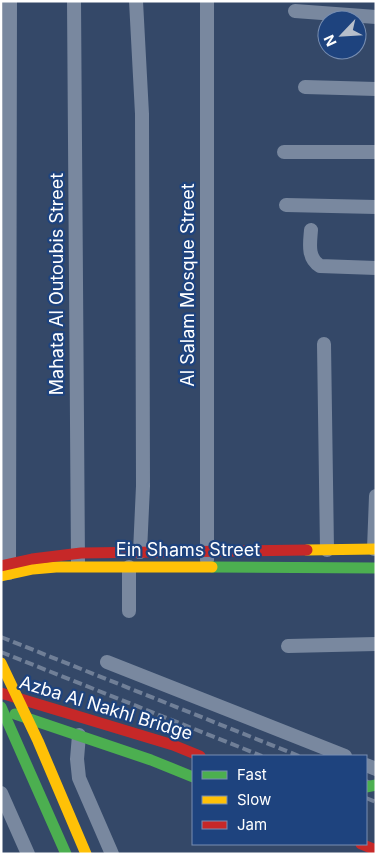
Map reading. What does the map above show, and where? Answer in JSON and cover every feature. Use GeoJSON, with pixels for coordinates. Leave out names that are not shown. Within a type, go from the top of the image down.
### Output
{"type":"FeatureCollection","features":[{"type":"Feature","properties":{"kind":"main road"},"geometry":{"type":"LineString","coordinates":[[1,550],[17,556],[32,558],[74,554],[140,552],[375,549]]}},
{"type":"Feature","properties":{"kind":"main road"},"geometry":{"type":"LineString","coordinates":[[4,572],[32,558]]}},
{"type":"Feature","properties":{"kind":"main road","name":"Ein Shams Street"},"geometry":{"type":"LineString","coordinates":[[4,572],[78,567],[376,568]]}},
{"type":"Feature","properties":{"kind":"main road"},"geometry":{"type":"LineString","coordinates":[[1,663],[38,742],[86,854]]}},
{"type":"Feature","properties":{"kind":"main road","name":"Azba Al Nakhl Bridge"},"geometry":{"type":"LineString","coordinates":[[1,694],[173,745],[198,755]]}},
{"type":"Feature","properties":{"kind":"main road"},"geometry":{"type":"LineString","coordinates":[[1,708],[192,777]]}},
{"type":"Feature","properties":{"kind":"main road"},"geometry":{"type":"LineString","coordinates":[[1,708],[66,854]]}},
{"type":"Feature","properties":{"kind":"main road"},"geometry":{"type":"LineString","coordinates":[[364,845],[376,850]]}},
{"type":"Feature","properties":{"kind":"street"},"geometry":{"type":"LineString","coordinates":[[4,572],[10,1]]}},
{"type":"Feature","properties":{"kind":"street","name":"Mahata Al Outoubis Street"},"geometry":{"type":"LineString","coordinates":[[74,1],[78,567]]}},
{"type":"Feature","properties":{"kind":"street"},"geometry":{"type":"LineString","coordinates":[[136,1],[142,114],[143,486],[140,552]]}},
{"type":"Feature","properties":{"kind":"street","name":"Al Salam Mosque Street"},"geometry":{"type":"LineString","coordinates":[[206,568],[207,1]]}},
{"type":"Feature","properties":{"kind":"street"},"geometry":{"type":"LineString","coordinates":[[296,11],[376,16]]}},
{"type":"Feature","properties":{"kind":"street"},"geometry":{"type":"LineString","coordinates":[[305,87],[376,89]]}},
{"type":"Feature","properties":{"kind":"street"},"geometry":{"type":"LineString","coordinates":[[284,152],[376,152]]}},
{"type":"Feature","properties":{"kind":"street"},"geometry":{"type":"LineString","coordinates":[[286,205],[376,207]]}},
{"type":"Feature","properties":{"kind":"street"},"geometry":{"type":"LineString","coordinates":[[311,230],[310,253],[315,263],[320,266],[376,268]]}},
{"type":"Feature","properties":{"kind":"street"},"geometry":{"type":"LineString","coordinates":[[324,344],[326,550]]}},
{"type":"Feature","properties":{"kind":"street"},"geometry":{"type":"LineString","coordinates":[[375,549],[376,496]]}},
{"type":"Feature","properties":{"kind":"street"},"geometry":{"type":"LineString","coordinates":[[129,567],[129,611]]}},
{"type":"Feature","properties":{"kind":"street"},"geometry":{"type":"LineString","coordinates":[[288,646],[376,644]]}},
{"type":"Feature","properties":{"kind":"street"},"geometry":{"type":"LineString","coordinates":[[107,662],[342,755]]}},
{"type":"Feature","properties":{"kind":"street"},"geometry":{"type":"LineString","coordinates":[[79,735],[77,759],[79,778],[112,854]]}},
{"type":"Feature","properties":{"kind":"street"},"geometry":{"type":"LineString","coordinates":[[1,793],[28,854]]}},
{"type":"Feature","properties":{"kind":"railway"},"geometry":{"type":"LineString","coordinates":[[1,637],[296,755]]}},
{"type":"Feature","properties":{"kind":"railway"},"geometry":{"type":"LineString","coordinates":[[1,652],[259,755]]}},
{"type":"Feature","properties":{"kind":"railway"},"geometry":{"type":"LineString","coordinates":[[367,781],[376,785]]}},
{"type":"Feature","properties":{"kind":"railway"},"geometry":{"type":"LineString","coordinates":[[367,798],[376,802]]}},
{"type":"Feature","properties":{"kind":"traffic: fast"},"geometry":{"type":"LineString","coordinates":[[212,567],[376,568]]}},
{"type":"Feature","properties":{"kind":"traffic: fast"},"geometry":{"type":"LineString","coordinates":[[1,707],[66,854]]}},
{"type":"Feature","properties":{"kind":"traffic: fast"},"geometry":{"type":"LineString","coordinates":[[15,714],[151,760],[192,777]]}},
{"type":"Feature","properties":{"kind":"traffic: fast"},"geometry":{"type":"LineString","coordinates":[[367,787],[376,785]]}},
{"type":"Feature","properties":{"kind":"traffic: slow"},"geometry":{"type":"LineString","coordinates":[[307,550],[376,549]]}},
{"type":"Feature","properties":{"kind":"traffic: slow"},"geometry":{"type":"LineString","coordinates":[[1,576],[33,569],[56,567],[212,567]]}},
{"type":"Feature","properties":{"kind":"traffic: slow"},"geometry":{"type":"LineString","coordinates":[[1,663],[38,741],[86,854]]}},
{"type":"Feature","properties":{"kind":"traffic: jam"},"geometry":{"type":"LineString","coordinates":[[1,566],[32,559],[81,553],[307,550]]}},
{"type":"Feature","properties":{"kind":"traffic: jam"},"geometry":{"type":"LineString","coordinates":[[1,693],[173,745],[198,755]]}},
{"type":"Feature","properties":{"kind":"traffic: jam"},"geometry":{"type":"LineString","coordinates":[[364,845],[376,850]]}}]}
